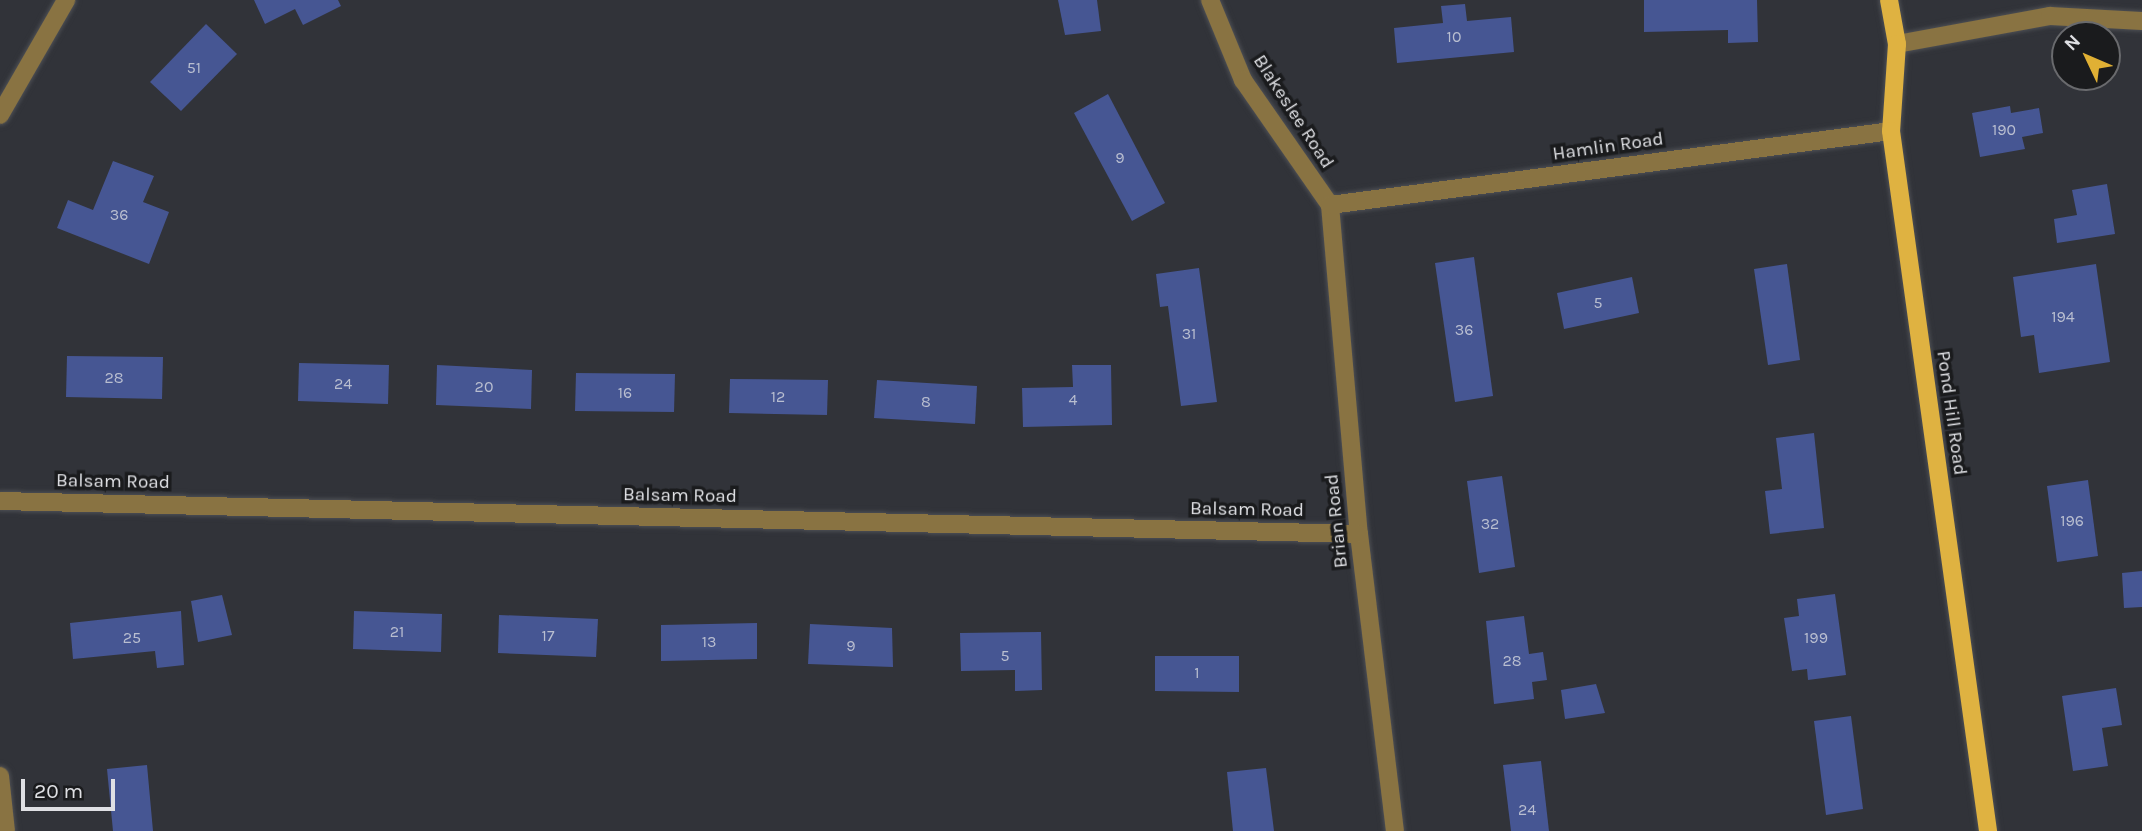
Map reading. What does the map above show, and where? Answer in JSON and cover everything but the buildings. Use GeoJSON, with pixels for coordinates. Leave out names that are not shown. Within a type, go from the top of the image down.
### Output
{"type":"FeatureCollection","features":[{"type":"Feature","properties":{"kind":"main road","name":"Pond Hill Road"},"geometry":{"type":"LineString","coordinates":[[1889,0],[1897,44],[1891,131],[1989,831]]}},
{"type":"Feature","properties":{"kind":"street"},"geometry":{"type":"LineString","coordinates":[[0,115],[66,0]]}},
{"type":"Feature","properties":{"kind":"street","name":"Blakeslee Road"},"geometry":{"type":"LineString","coordinates":[[1210,0],[1243,80],[1330,205]]}},
{"type":"Feature","properties":{"kind":"street"},"geometry":{"type":"LineString","coordinates":[[1897,44],[2050,16],[2142,21]]}},
{"type":"Feature","properties":{"kind":"street","name":"Hamlin Road"},"geometry":{"type":"LineString","coordinates":[[1330,205],[1891,131]]}},
{"type":"Feature","properties":{"kind":"street","name":"Brian Road"},"geometry":{"type":"LineString","coordinates":[[1330,205],[1359,534],[1395,831]]}},
{"type":"Feature","properties":{"kind":"street","name":"Balsam Road"},"geometry":{"type":"LineString","coordinates":[[0,501],[1359,534]]}},
{"type":"Feature","properties":{"kind":"street"},"geometry":{"type":"LineString","coordinates":[[0,776],[6,831]]}}]}
